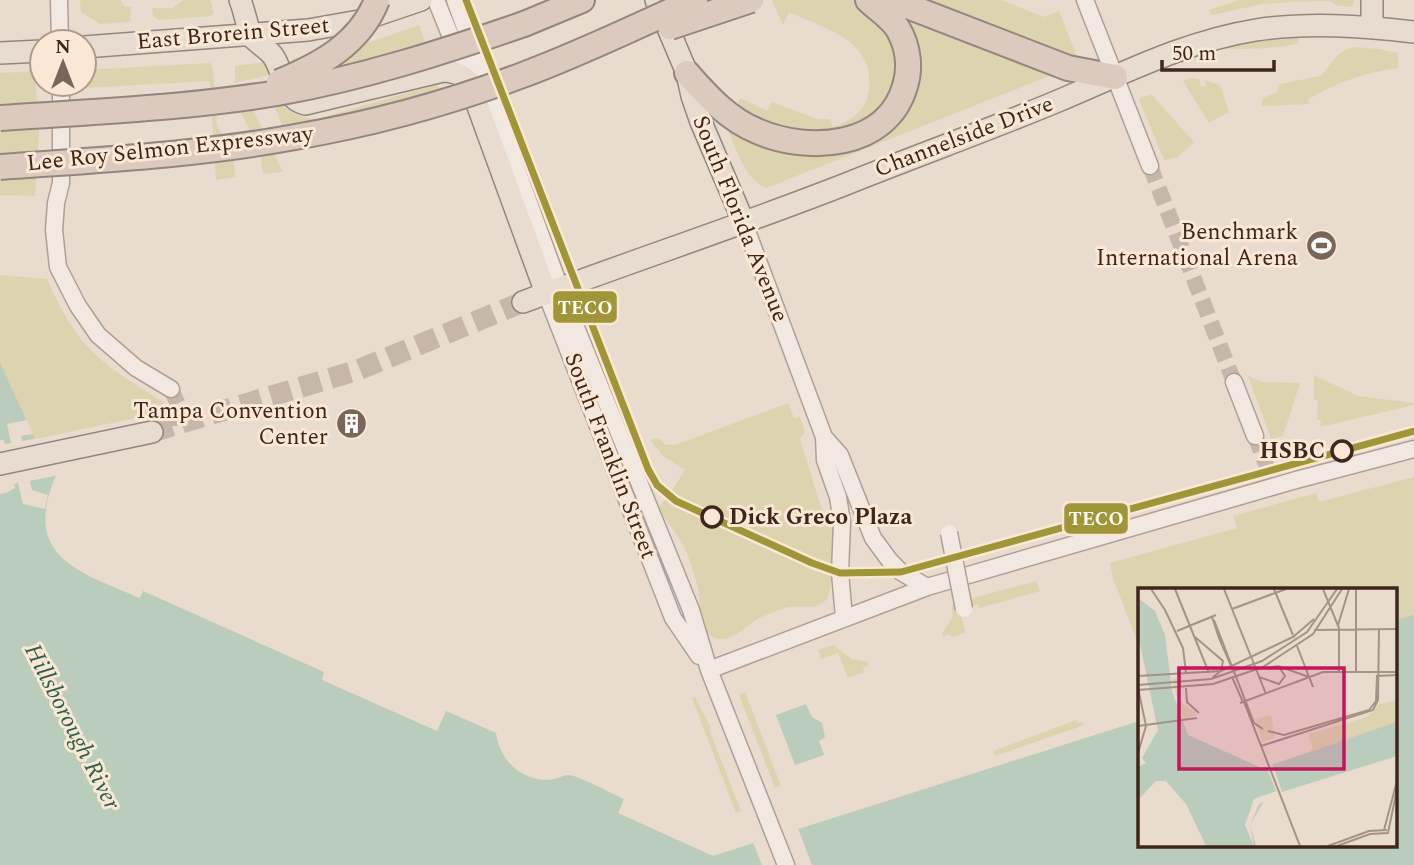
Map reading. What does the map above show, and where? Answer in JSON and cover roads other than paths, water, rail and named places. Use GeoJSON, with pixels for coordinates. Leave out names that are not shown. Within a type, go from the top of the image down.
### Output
{"type":"FeatureCollection","features":[{"type":"Feature","properties":{"kind":"highway"},"geometry":{"type":"LineString","coordinates":[[240,98],[313,67],[332,56],[364,25],[377,0]]}},
{"type":"Feature","properties":{"kind":"highway"},"geometry":{"type":"LineString","coordinates":[[524,24],[561,0]]}},
{"type":"Feature","properties":{"kind":"highway","name":"Lee Roy Selmon Expressway"},"geometry":{"type":"LineString","coordinates":[[0,118],[240,98],[358,76],[462,46],[582,0]]}},
{"type":"Feature","properties":{"kind":"highway","name":"Lee Roy Selmon Expressway"},"geometry":{"type":"LineString","coordinates":[[0,167],[175,153],[297,137],[369,121],[519,77],[582,52],[695,0]]}},
{"type":"Feature","properties":{"kind":"highway"},"geometry":{"type":"LineString","coordinates":[[582,52],[661,30],[751,0]]}},
{"type":"Feature","properties":{"kind":"highway"},"geometry":{"type":"LineString","coordinates":[[687,74],[717,105],[757,131],[782,139],[810,143],[835,142],[858,137],[877,127],[892,113],[902,96],[908,68],[906,49],[899,31],[889,18],[868,0]]}},
{"type":"Feature","properties":{"kind":"highway"},"geometry":{"type":"LineString","coordinates":[[892,0],[1068,68],[1115,77]]}},
{"type":"Feature","properties":{"kind":"main road"},"geometry":{"type":"LineString","coordinates":[[240,0],[252,36],[275,58],[292,99],[305,104],[443,71],[460,74],[469,82]]}},
{"type":"Feature","properties":{"kind":"main road","name":"East Brorein Street"},"geometry":{"type":"LineString","coordinates":[[98,46],[308,30],[359,21],[421,0]]}},
{"type":"Feature","properties":{"kind":"main road","name":"South Florida Avenue"},"geometry":{"type":"LineString","coordinates":[[656,0],[687,74],[701,122],[744,223]]}},
{"type":"Feature","properties":{"kind":"main road"},"geometry":{"type":"LineString","coordinates":[[1372,0],[1372,28]]}},
{"type":"Feature","properties":{"kind":"main road","name":"Channelside Drive"},"geometry":{"type":"LineString","coordinates":[[523,302],[659,251],[744,223],[1058,101],[1164,56],[1240,33],[1307,25],[1414,32]]}},
{"type":"Feature","properties":{"kind":"main road"},"geometry":{"type":"LineString","coordinates":[[0,53],[28,50]]}},
{"type":"Feature","properties":{"kind":"main road","name":"South Franklin Street"},"geometry":{"type":"LineString","coordinates":[[469,82],[554,291]]}},
{"type":"Feature","properties":{"kind":"main road"},"geometry":{"type":"LineString","coordinates":[[0,464],[152,432]]}},
{"type":"Feature","properties":{"kind":"street"},"geometry":{"type":"LineString","coordinates":[[52,28],[59,0]]}},
{"type":"Feature","properties":{"kind":"street","name":"South Franklin Street"},"geometry":{"type":"LineString","coordinates":[[436,0],[469,82]]}},
{"type":"Feature","properties":{"kind":"street","name":"South Franklin Street"},"geometry":{"type":"LineString","coordinates":[[455,0],[646,552],[673,618],[709,670]]}},
{"type":"Feature","properties":{"kind":"street"},"geometry":{"type":"LineString","coordinates":[[1085,0],[1150,166]]}},
{"type":"Feature","properties":{"kind":"street"},"geometry":{"type":"LineString","coordinates":[[61,98],[61,183],[54,230],[58,267],[78,306],[98,335],[136,368],[171,390]]}},
{"type":"Feature","properties":{"kind":"street","name":"South Florida Avenue"},"geometry":{"type":"LineString","coordinates":[[744,223],[824,437],[825,460],[838,497],[842,523],[840,573],[844,617]]}},
{"type":"Feature","properties":{"kind":"street","name":"South Franklin Street"},"geometry":{"type":"LineString","coordinates":[[554,291],[691,610],[709,670],[786,865]]}},
{"type":"Feature","properties":{"kind":"street"},"geometry":{"type":"LineString","coordinates":[[1234,382],[1255,436]]}},
{"type":"Feature","properties":{"kind":"street","name":"South Florida Avenue"},"geometry":{"type":"LineString","coordinates":[[824,437],[840,455],[873,538],[901,572],[927,587]]}},
{"type":"Feature","properties":{"kind":"street"},"geometry":{"type":"LineString","coordinates":[[709,670],[927,587],[1272,482],[1414,449]]}},
{"type":"Feature","properties":{"kind":"street"},"geometry":{"type":"LineString","coordinates":[[949,533],[964,609]]}},
{"type":"Feature","properties":{"kind":"street"},"geometry":{"type":"LineString","coordinates":[[646,552],[664,546]]}},
{"type":"Feature","properties":{"kind":"water","name":"Hillsborough River"},"geometry":{"type":"Polygon","coordinates":[[[0,362],[35,439],[56,475],[47,503],[46,525],[51,543],[62,557],[77,569],[140,598],[143,591],[324,672],[322,680],[437,731],[446,711],[496,733],[502,752],[520,772],[538,779],[551,780],[569,775],[588,782],[624,799],[618,813],[713,856],[1138,721],[1138,848],[1396,848],[1396,620],[1414,615],[1414,865],[0,865],[0,362]]]}},
{"type":"Feature","properties":{"kind":"water"},"geometry":{"type":"Polygon","coordinates":[[[806,704],[812,717],[822,723],[825,737],[819,741],[824,755],[795,765],[776,715],[806,704]]]}},
{"type":"Feature","properties":{"kind":"tunnel"},"geometry":{"type":"LineString","coordinates":[[1150,166],[1234,382]]}},
{"type":"Feature","properties":{"kind":"tunnel"},"geometry":{"type":"LineString","coordinates":[[152,432],[358,370],[523,302]]}},
{"type":"Feature","properties":{"kind":"tunnel"},"geometry":{"type":"LineString","coordinates":[[171,389],[179,407],[179,426]]}},
{"type":"Feature","properties":{"kind":"tunnel"},"geometry":{"type":"LineString","coordinates":[[1255,436],[1271,477]]}},
{"type":"Feature","properties":{"kind":"place","name":"Benchmark International Arena"},"geometry":{"type":"Point","coordinates":[1321,245]}},
{"type":"Feature","properties":{"kind":"place","name":"Tampa Convention Center"},"geometry":{"type":"Point","coordinates":[351,424]}},
{"type":"Feature","properties":{"kind":"place","name":"HSBC"},"geometry":{"type":"Point","coordinates":[1342,451]}},
{"type":"Feature","properties":{"kind":"place","name":"Dick Greco Plaza"},"geometry":{"type":"Point","coordinates":[712,517]}}]}
